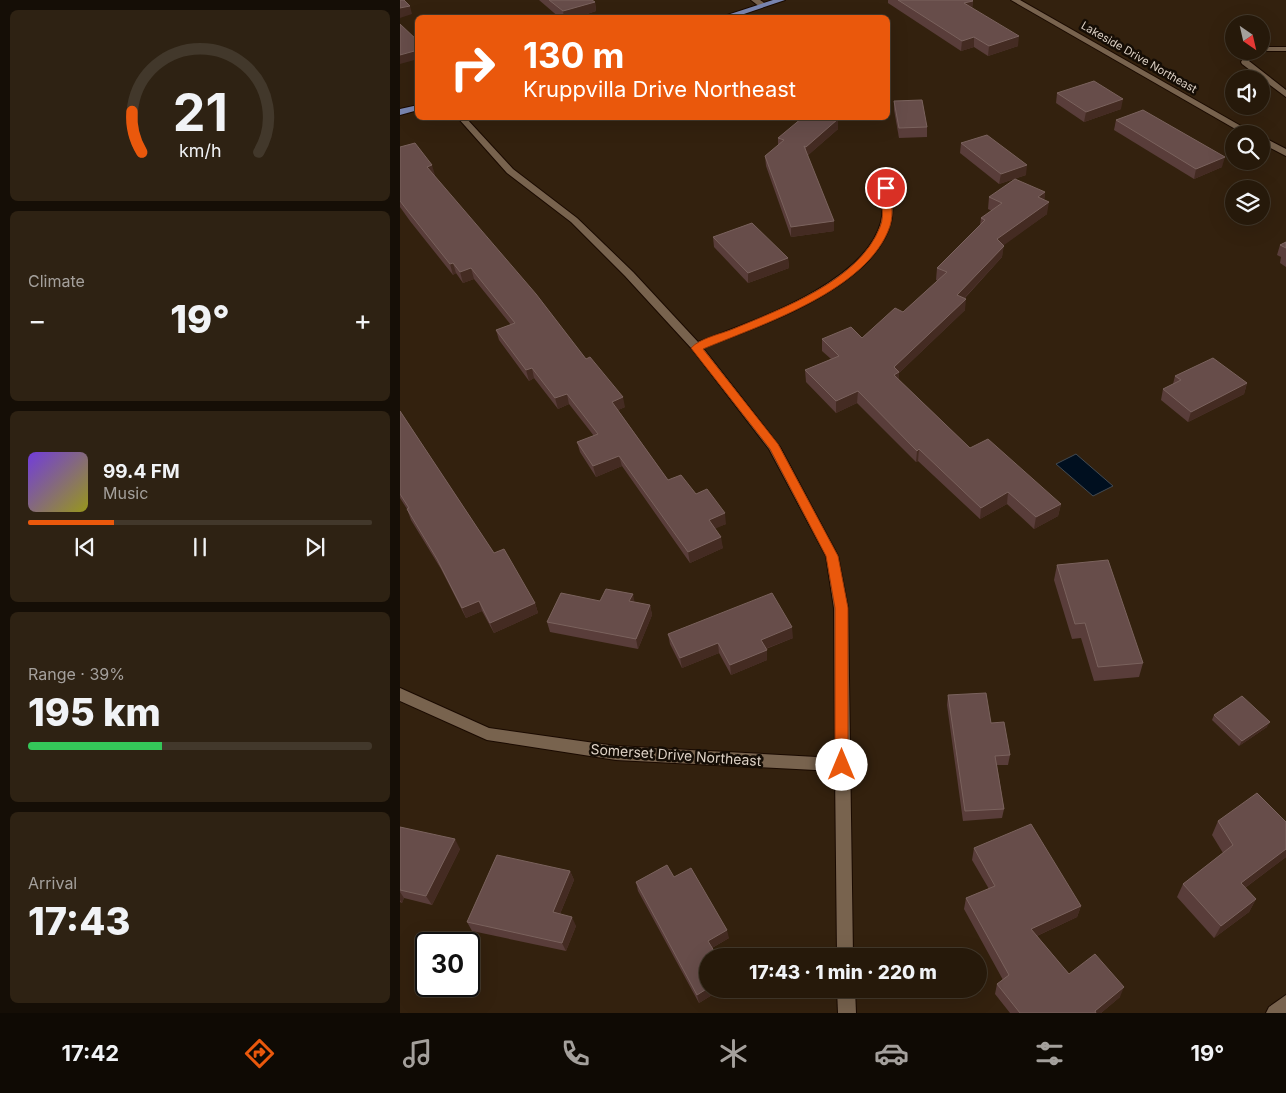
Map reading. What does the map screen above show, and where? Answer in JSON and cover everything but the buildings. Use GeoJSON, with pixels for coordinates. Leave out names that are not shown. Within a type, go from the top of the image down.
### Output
{"type":"FeatureCollection","features":[{"type":"Feature","properties":{"kind":"main road"},"geometry":{"type":"LineString","coordinates":[[731,15],[781,0]]}},
{"type":"Feature","properties":{"kind":"main road"},"geometry":{"type":"LineString","coordinates":[[400,112],[415,107]]}},
{"type":"Feature","properties":{"kind":"street"},"geometry":{"type":"LineString","coordinates":[[755,0],[763,5]]}},
{"type":"Feature","properties":{"kind":"street","name":"Lakeside Drive Northeast"},"geometry":{"type":"LineString","coordinates":[[1015,0],[1235,125]]}},
{"type":"Feature","properties":{"kind":"street"},"geometry":{"type":"LineString","coordinates":[[1270,49],[1286,48]]}},
{"type":"Feature","properties":{"kind":"street"},"geometry":{"type":"LineString","coordinates":[[1247,60],[1246,62],[1286,94]]}},
{"type":"Feature","properties":{"kind":"street"},"geometry":{"type":"LineString","coordinates":[[464,120],[510,171],[574,220],[622,267],[696,348],[774,447],[832,556],[841,608],[845,948]]}},
{"type":"Feature","properties":{"kind":"street"},"geometry":{"type":"LineString","coordinates":[[1270,145],[1286,154]]}},
{"type":"Feature","properties":{"kind":"street"},"geometry":{"type":"LineString","coordinates":[[696,348],[785,311],[817,294],[849,273],[871,251],[885,226],[888,210],[886,188]]}},
{"type":"Feature","properties":{"kind":"street","name":"Somerset Drive Northeast"},"geometry":{"type":"LineString","coordinates":[[400,694],[487,734],[616,753],[842,765]]}},
{"type":"Feature","properties":{"kind":"street"},"geometry":{"type":"LineString","coordinates":[[846,998],[846,1013]]}},
{"type":"Feature","properties":{"kind":"street"},"geometry":{"type":"LineString","coordinates":[[1275,1013],[1286,1004]]}},
{"type":"Feature","properties":{"kind":"water"},"geometry":{"type":"Polygon","coordinates":[[[1076,454],[1113,486],[1093,496],[1056,464],[1076,454]]]}},
{"type":"Feature","properties":{"kind":"route"},"geometry":{"type":"LineString","coordinates":[[842,765],[841,608],[832,556],[802,496],[774,447],[696,348],[785,311],[831,286],[849,273],[877,243],[885,226],[888,210],[886,188]]}}]}
